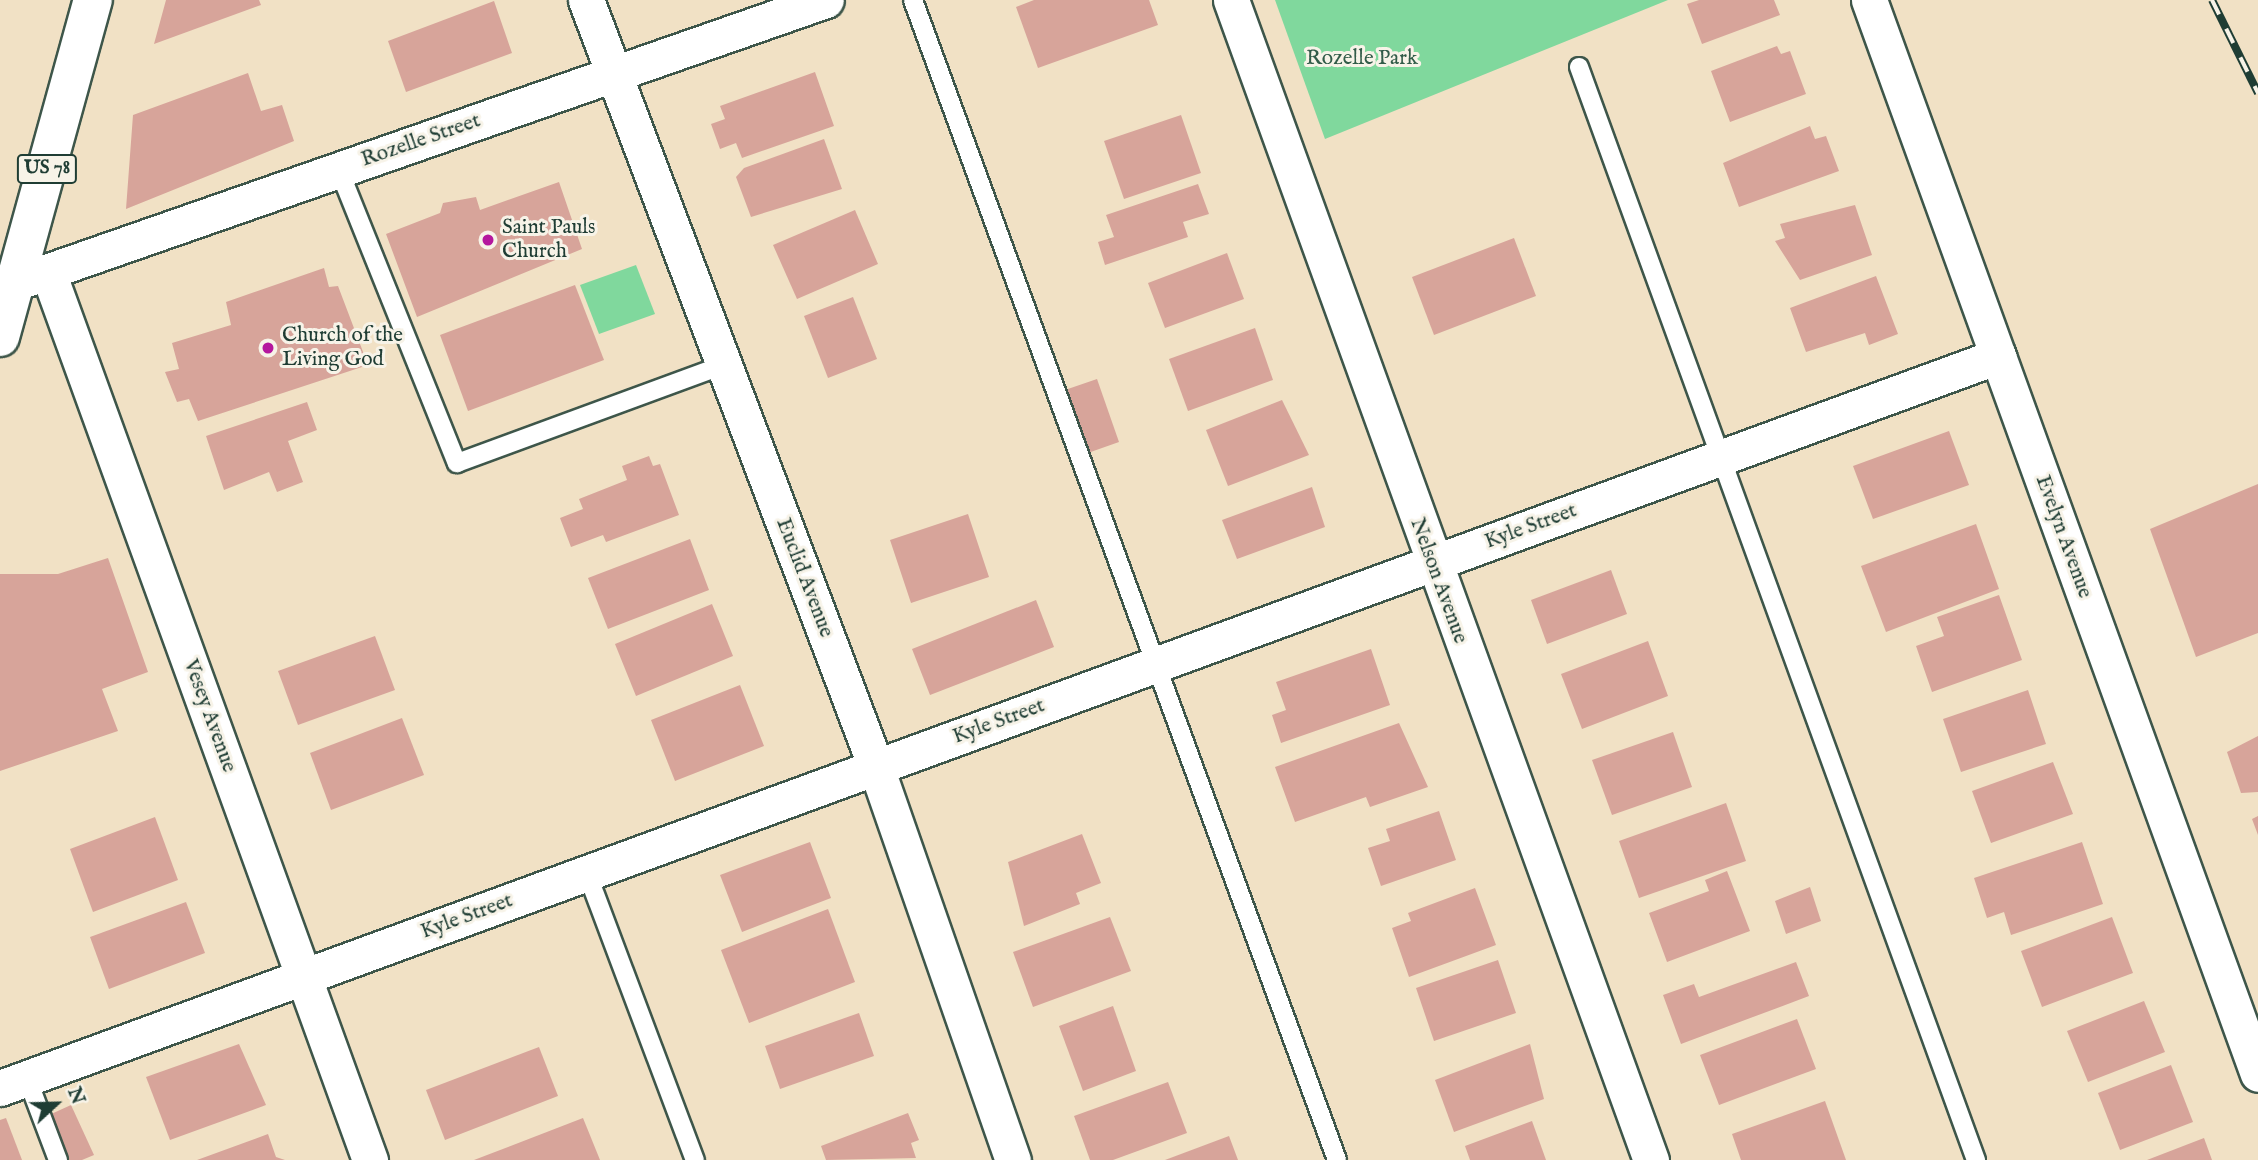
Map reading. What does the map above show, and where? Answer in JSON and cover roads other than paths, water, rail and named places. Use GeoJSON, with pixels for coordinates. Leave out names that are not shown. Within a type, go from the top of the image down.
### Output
{"type":"FeatureCollection","features":[{"type":"Feature","properties":{"kind":"main road","name":"US 78"},"geometry":{"type":"LineString","coordinates":[[0,337],[32,277],[93,0]]}},
{"type":"Feature","properties":{"kind":"street","name":"Euclid Avenue"},"geometry":{"type":"LineString","coordinates":[[586,0],[876,767],[1013,1160]]}},
{"type":"Feature","properties":{"kind":"street","name":"Rozelle Street"},"geometry":{"type":"LineString","coordinates":[[32,277],[826,0]]}},
{"type":"Feature","properties":{"kind":"street","name":"Nelson Avenue"},"geometry":{"type":"LineString","coordinates":[[1231,0],[1432,564],[1651,1160]]}},
{"type":"Feature","properties":{"kind":"street","name":"Evelyn Avenue"},"geometry":{"type":"LineString","coordinates":[[1869,0],[2258,1074]]}},
{"type":"Feature","properties":{"kind":"street","name":"Vesey Avenue"},"geometry":{"type":"LineString","coordinates":[[32,277],[303,977],[370,1160]]}},
{"type":"Feature","properties":{"kind":"street","name":"Kyle Street"},"geometry":{"type":"LineString","coordinates":[[14,1083],[1998,356]]}},
{"type":"Feature","properties":{"kind":"lane"},"geometry":{"type":"LineString","coordinates":[[913,0],[1154,666],[1337,1160]]}},
{"type":"Feature","properties":{"kind":"lane"},"geometry":{"type":"LineString","coordinates":[[1579,67],[1976,1160]]}},
{"type":"Feature","properties":{"kind":"lane"},"geometry":{"type":"LineString","coordinates":[[339,170],[457,463],[724,365]]}},
{"type":"Feature","properties":{"kind":"lane"},"geometry":{"type":"LineString","coordinates":[[587,873],[695,1160]]}},
{"type":"Feature","properties":{"kind":"lane"},"geometry":{"type":"LineString","coordinates":[[14,1083],[58,1160]]}},
{"type":"Feature","properties":{"kind":"railway"},"geometry":{"type":"LineString","coordinates":[[2212,0],[2258,93]]}},
{"type":"Feature","properties":{"kind":"place","name":"Saint Pauls Church"},"geometry":{"type":"Point","coordinates":[488,240]}},
{"type":"Feature","properties":{"kind":"place","name":"Church of the Living God"},"geometry":{"type":"Point","coordinates":[268,348]}},
{"type":"Feature","properties":{"kind":"park label","name":"Rozelle Park"},"geometry":{"type":"Point","coordinates":[1362,59]}}]}
